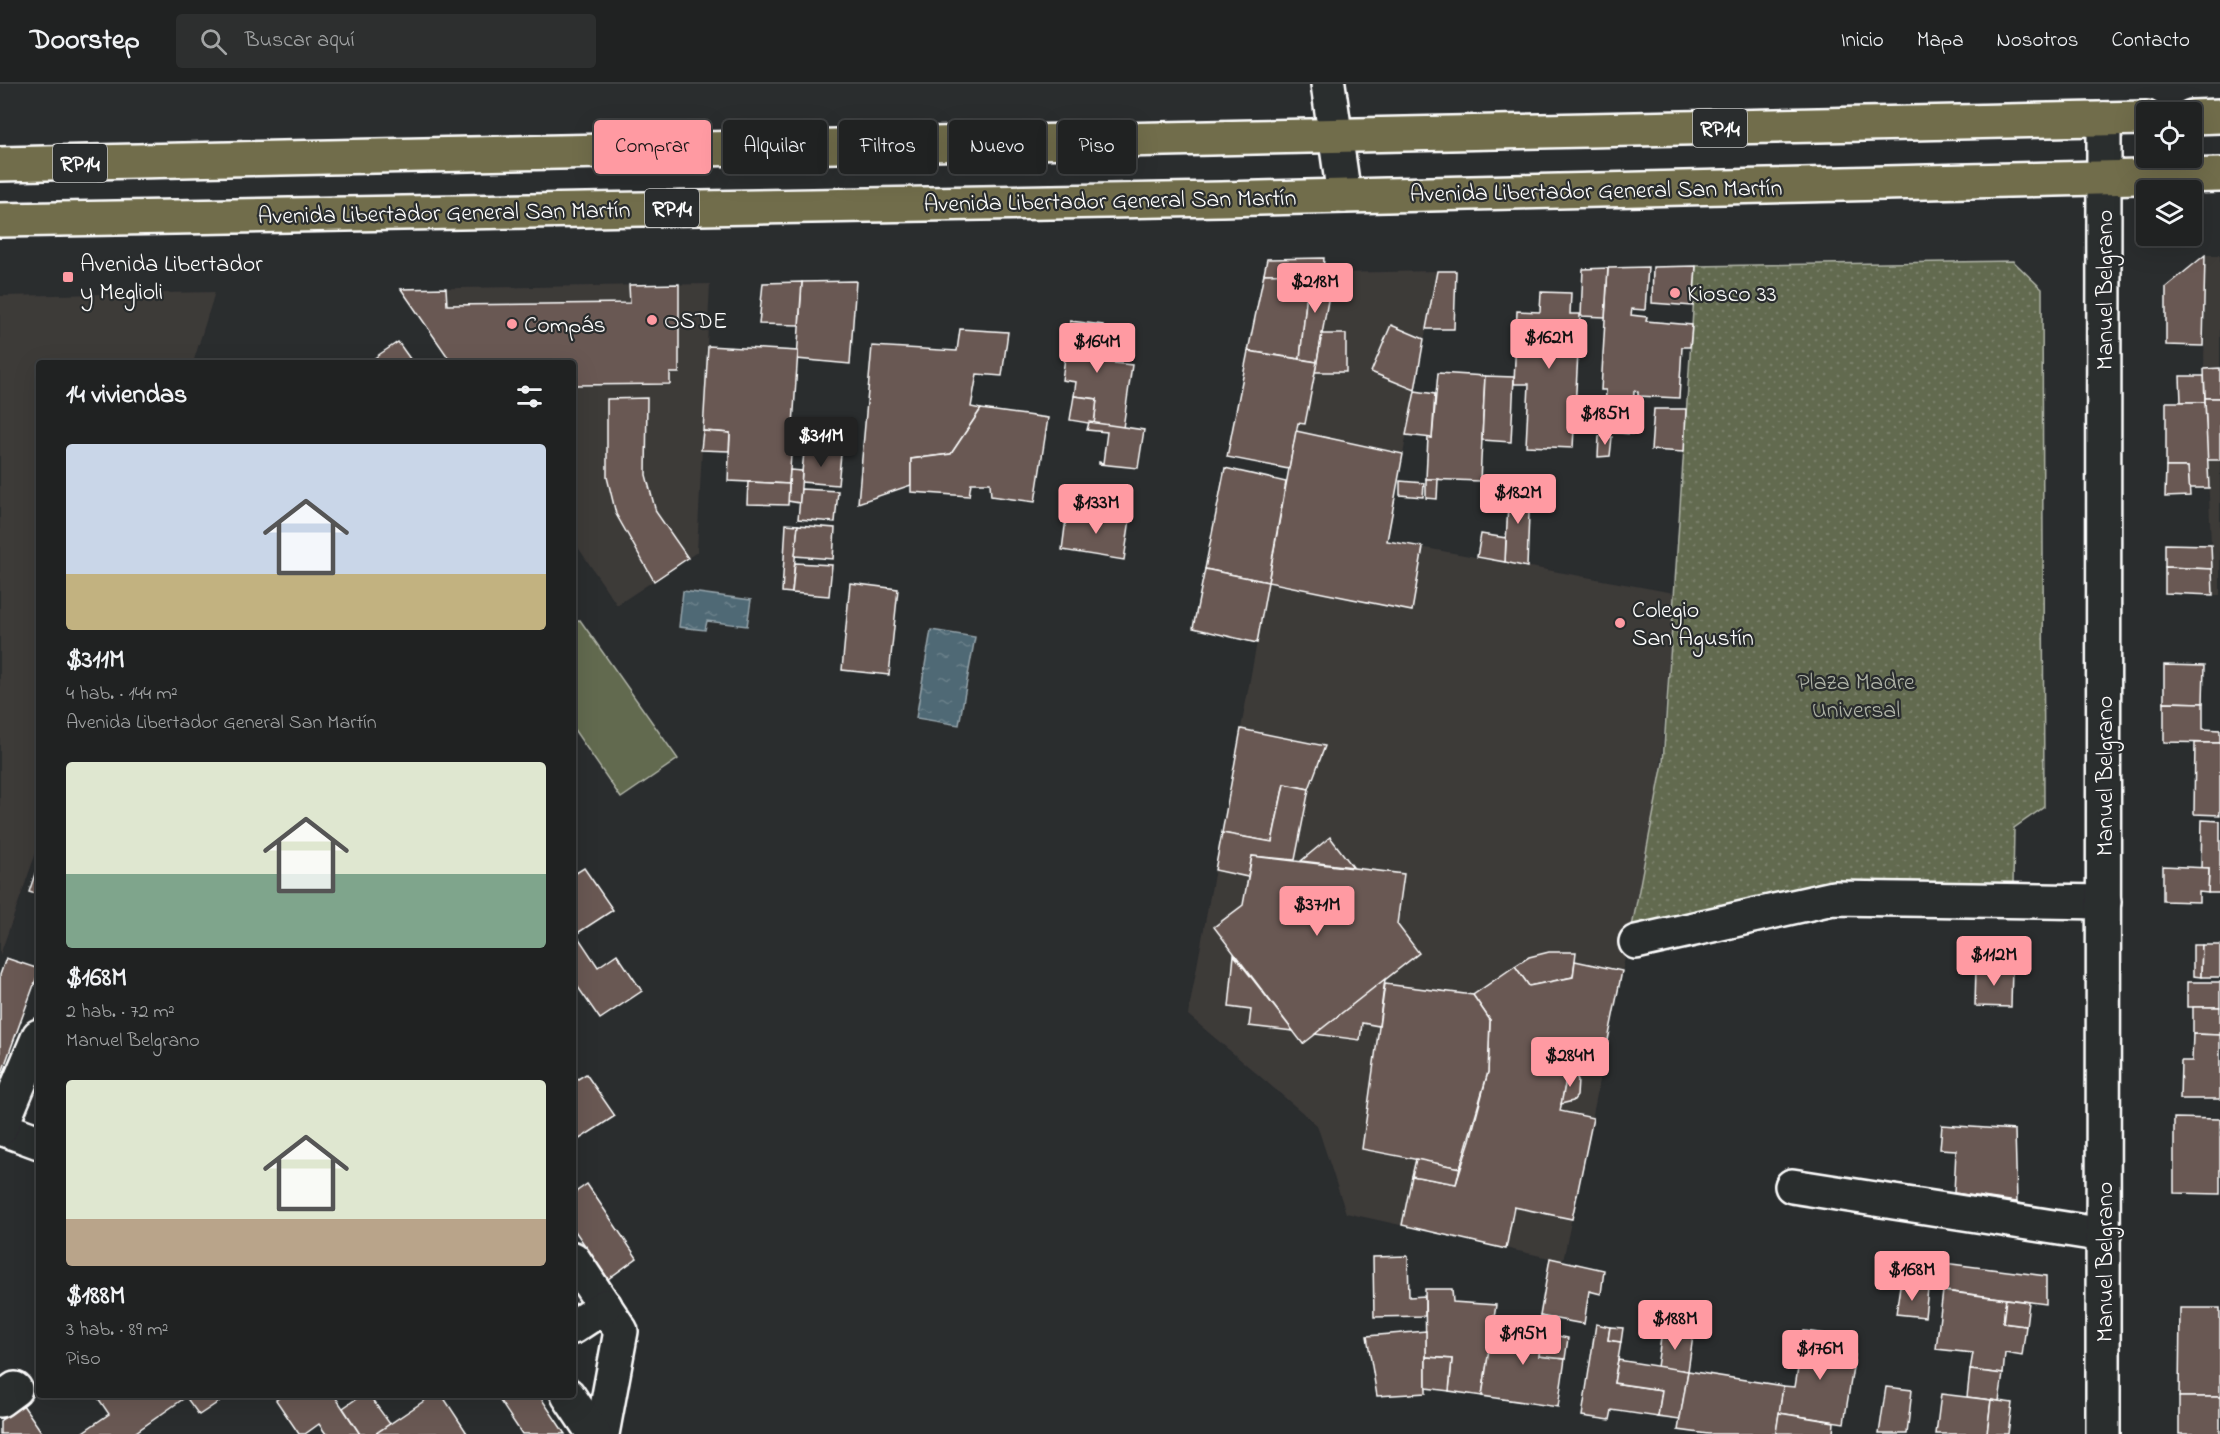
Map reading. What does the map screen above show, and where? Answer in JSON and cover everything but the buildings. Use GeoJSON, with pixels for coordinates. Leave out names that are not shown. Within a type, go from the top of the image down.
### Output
{"type":"FeatureCollection","features":[{"type":"Feature","properties":{"kind":"main road"},"geometry":{"type":"LineString","coordinates":[[2202,117],[2220,116]]}},
{"type":"Feature","properties":{"kind":"main road","name":"RP14"},"geometry":{"type":"LineString","coordinates":[[0,165],[2136,118]]}},
{"type":"Feature","properties":{"kind":"main road","name":"Avenida Libertador General San Martín"},"geometry":{"type":"LineString","coordinates":[[0,220],[1344,196],[2220,175]]}},
{"type":"Feature","properties":{"kind":"street"},"geometry":{"type":"LineString","coordinates":[[1328,84],[1344,196]]}},
{"type":"Feature","properties":{"kind":"street","name":"Manuel Belgrano"},"geometry":{"type":"LineString","coordinates":[[2103,1434],[2104,119]]}},
{"type":"Feature","properties":{"kind":"street"},"geometry":{"type":"LineString","coordinates":[[1636,942],[1833,898],[2104,902]]}},
{"type":"Feature","properties":{"kind":"street"},"geometry":{"type":"LineString","coordinates":[[36,1043],[0,1129],[36,1141]]}},
{"type":"Feature","properties":{"kind":"street"},"geometry":{"type":"LineString","coordinates":[[1792,1186],[2104,1235]]}},
{"type":"Feature","properties":{"kind":"street"},"geometry":{"type":"LineString","coordinates":[[576,1264],[621,1331],[602,1434]]}},
{"type":"Feature","properties":{"kind":"street"},"geometry":{"type":"LineString","coordinates":[[576,1325],[604,1306]]}},
{"type":"Feature","properties":{"kind":"street"},"geometry":{"type":"LineString","coordinates":[[570,1398],[594,1434]]}},
{"type":"Feature","properties":{"kind":"shaded area"},"geometry":{"type":"Polygon","coordinates":[[[2205,255],[2220,255],[2220,595],[2213,595],[2204,376],[2205,255]]]}},
{"type":"Feature","properties":{"kind":"shaded area"},"geometry":{"type":"Polygon","coordinates":[[[1437,271],[1387,541],[1674,593],[1659,791],[1563,1261],[1346,1213],[1317,1125],[1188,1015],[1296,431],[1298,423],[1305,424],[1333,273],[1437,271]]]}},
{"type":"Feature","properties":{"kind":"shaded area"},"geometry":{"type":"Polygon","coordinates":[[[710,284],[697,552],[617,605],[576,544],[576,360],[450,360],[401,289],[710,284]]]}},
{"type":"Feature","properties":{"kind":"shaded area"},"geometry":{"type":"Polygon","coordinates":[[[215,292],[194,360],[36,360],[36,853],[0,955],[0,296],[215,292]]]}},
{"type":"Feature","properties":{"kind":"green space","name":"Plaza Madre Universal"},"geometry":{"type":"Polygon","coordinates":[[[2013,261],[2042,289],[2044,807],[2014,828],[2013,884],[1832,883],[1632,927],[1663,763],[1696,266],[2013,261]]]}},
{"type":"Feature","properties":{"kind":"green space"},"geometry":{"type":"Polygon","coordinates":[[[580,620],[678,759],[621,798],[576,732],[576,623],[580,620]]]}},
{"type":"Feature","properties":{"kind":"water"},"geometry":{"type":"Polygon","coordinates":[[[683,591],[751,600],[747,626],[707,621],[705,630],[679,627],[683,591]]]}},
{"type":"Feature","properties":{"kind":"water"},"geometry":{"type":"Polygon","coordinates":[[[931,630],[975,637],[959,725],[916,718],[931,630]]]}},
{"type":"Feature","properties":{"kind":"place","name":"Avenida Libertador y Meglioli"},"geometry":{"type":"Point","coordinates":[68,277]}},
{"type":"Feature","properties":{"kind":"place","name":"Kiosco 33"},"geometry":{"type":"Point","coordinates":[1675,293]}},
{"type":"Feature","properties":{"kind":"place","name":"OSDE"},"geometry":{"type":"Point","coordinates":[652,320]}},
{"type":"Feature","properties":{"kind":"place","name":"Compás"},"geometry":{"type":"Point","coordinates":[512,324]}},
{"type":"Feature","properties":{"kind":"place","name":"Colegio San Agustín"},"geometry":{"type":"Point","coordinates":[1620,623]}}]}
